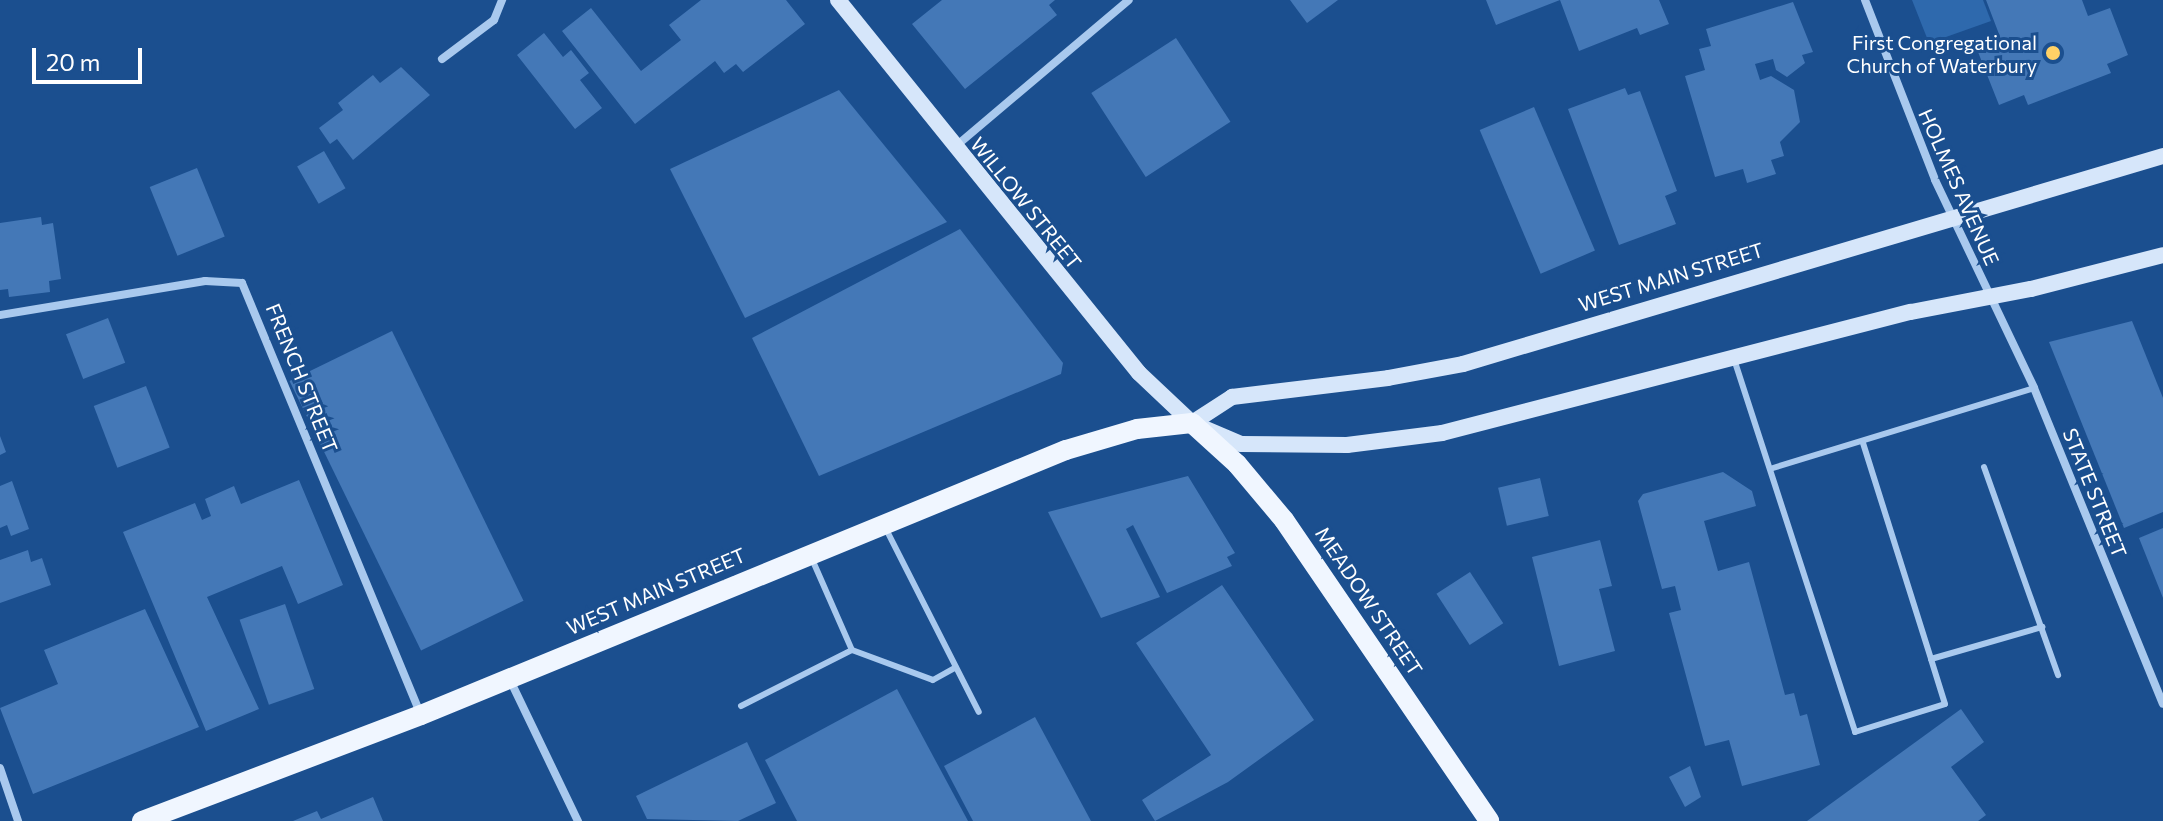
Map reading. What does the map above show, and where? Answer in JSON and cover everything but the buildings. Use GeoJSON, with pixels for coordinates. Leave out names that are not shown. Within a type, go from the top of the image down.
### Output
{"type":"FeatureCollection","features":[{"type":"Feature","properties":{"kind":"main road","name":"WILLOW STREET"},"geometry":{"type":"LineString","coordinates":[[838,0],[1116,347],[1192,423]]}},
{"type":"Feature","properties":{"kind":"main road","name":"WEST MAIN STREET"},"geometry":{"type":"LineString","coordinates":[[142,821],[421,715],[809,552],[1106,436],[1192,423],[1219,403],[1244,394],[1314,389],[1463,364],[2163,156]]}},
{"type":"Feature","properties":{"kind":"main road"},"geometry":{"type":"LineString","coordinates":[[1192,423],[1228,441],[1255,445],[1386,441],[1483,424],[1734,359],[2163,255]]}},
{"type":"Feature","properties":{"kind":"main road","name":"MEADOW STREET"},"geometry":{"type":"LineString","coordinates":[[1192,423],[1237,464],[1284,520],[1489,821]]}},
{"type":"Feature","properties":{"kind":"street"},"geometry":{"type":"LineString","coordinates":[[442,59],[494,20],[502,0]]}},
{"type":"Feature","properties":{"kind":"street"},"geometry":{"type":"LineString","coordinates":[[955,146],[1129,0]]}},
{"type":"Feature","properties":{"kind":"street","name":"HOLMES AVENUE"},"geometry":{"type":"LineString","coordinates":[[1865,0],[1952,219],[1991,296]]}},
{"type":"Feature","properties":{"kind":"street","name":"FRENCH STREET"},"geometry":{"type":"LineString","coordinates":[[0,315],[205,281],[242,283],[421,715]]}},
{"type":"Feature","properties":{"kind":"street","name":"STATE STREET"},"geometry":{"type":"LineString","coordinates":[[1991,296],[2034,388],[2163,704]]}},
{"type":"Feature","properties":{"kind":"street"},"geometry":{"type":"LineString","coordinates":[[510,679],[578,821]]}},
{"type":"Feature","properties":{"kind":"street"},"geometry":{"type":"LineString","coordinates":[[0,768],[18,821]]}},
{"type":"Feature","properties":{"kind":"lane"},"geometry":{"type":"LineString","coordinates":[[1734,359],[1773,468],[1855,732],[1945,704],[1863,443]]}},
{"type":"Feature","properties":{"kind":"lane"},"geometry":{"type":"LineString","coordinates":[[1773,468],[1863,443],[2034,388]]}},
{"type":"Feature","properties":{"kind":"lane"},"geometry":{"type":"LineString","coordinates":[[1984,467],[2058,675]]}},
{"type":"Feature","properties":{"kind":"lane"},"geometry":{"type":"LineString","coordinates":[[883,522],[979,712]]}},
{"type":"Feature","properties":{"kind":"lane"},"geometry":{"type":"LineString","coordinates":[[809,552],[852,650],[933,680],[956,667]]}},
{"type":"Feature","properties":{"kind":"lane"},"geometry":{"type":"LineString","coordinates":[[1931,659],[2042,627]]}},
{"type":"Feature","properties":{"kind":"lane"},"geometry":{"type":"LineString","coordinates":[[741,706],[852,650]]}},
{"type":"Feature","properties":{"kind":"shaded area"},"geometry":{"type":"Polygon","coordinates":[[[1912,0],[1983,0],[1991,21],[1929,43],[1912,0]]]}},
{"type":"Feature","properties":{"kind":"place","name":"First Congregational Church of Waterbury"},"geometry":{"type":"Point","coordinates":[2053,53]}}]}
